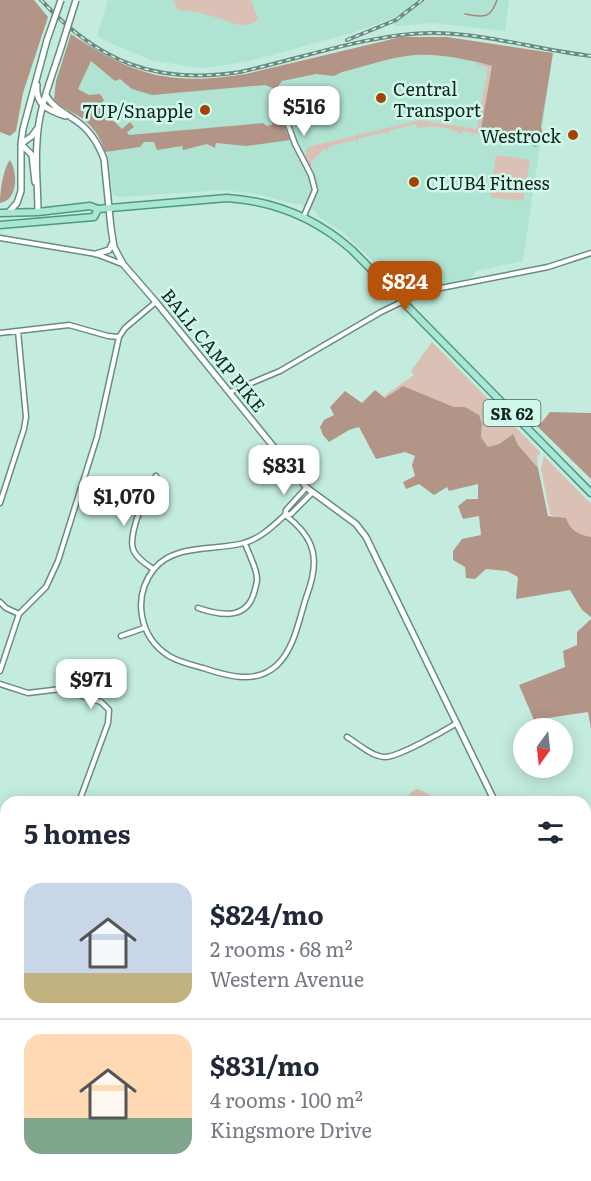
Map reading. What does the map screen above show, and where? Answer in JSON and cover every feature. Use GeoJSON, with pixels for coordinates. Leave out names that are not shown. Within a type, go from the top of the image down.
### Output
{"type":"FeatureCollection","features":[{"type":"Feature","properties":{"kind":"main road","name":"SR 62"},"geometry":{"type":"LineString","coordinates":[[0,213],[38,212],[90,206],[98,209],[227,198],[255,201],[303,218],[322,228],[352,250],[591,493]]}},
{"type":"Feature","properties":{"kind":"main road"},"geometry":{"type":"LineString","coordinates":[[0,225],[94,217],[98,209]]}},
{"type":"Feature","properties":{"kind":"main road"},"geometry":{"type":"LineString","coordinates":[[14,225],[36,217],[38,212]]}},
{"type":"Feature","properties":{"kind":"street"},"geometry":{"type":"LineString","coordinates":[[8,213],[17,203],[21,191],[21,144],[26,113],[61,0]]}},
{"type":"Feature","properties":{"kind":"street"},"geometry":{"type":"LineString","coordinates":[[38,212],[36,144],[39,127],[46,95],[76,0]]}},
{"type":"Feature","properties":{"kind":"street"},"geometry":{"type":"LineString","coordinates":[[42,57],[42,67],[36,89],[37,96],[43,106],[72,118]]}},
{"type":"Feature","properties":{"kind":"street"},"geometry":{"type":"LineString","coordinates":[[46,95],[57,108],[86,129],[100,150],[104,159],[113,241],[123,264]]}},
{"type":"Feature","properties":{"kind":"street"},"geometry":{"type":"LineString","coordinates":[[282,108],[295,144],[311,175],[315,190],[303,218]]}},
{"type":"Feature","properties":{"kind":"street"},"geometry":{"type":"LineString","coordinates":[[21,144],[39,127]]}},
{"type":"Feature","properties":{"kind":"street"},"geometry":{"type":"LineString","coordinates":[[21,144],[32,155],[33,175],[38,192]]}},
{"type":"Feature","properties":{"kind":"street","name":"BALL CAMP PIKE"},"geometry":{"type":"LineString","coordinates":[[0,238],[96,254],[123,264],[306,488],[350,519],[366,537],[492,796]]}},
{"type":"Feature","properties":{"kind":"street"},"geometry":{"type":"LineString","coordinates":[[96,254],[109,250],[113,241]]}},
{"type":"Feature","properties":{"kind":"street"},"geometry":{"type":"LineString","coordinates":[[229,393],[280,371],[403,301],[441,288],[548,267],[591,253]]}},
{"type":"Feature","properties":{"kind":"street"},"geometry":{"type":"LineString","coordinates":[[0,671],[19,614],[46,587],[58,561],[97,437],[119,337],[125,328],[156,302]]}},
{"type":"Feature","properties":{"kind":"street"},"geometry":{"type":"LineString","coordinates":[[0,333],[69,324],[108,336],[119,337]]}},
{"type":"Feature","properties":{"kind":"street"},"geometry":{"type":"LineString","coordinates":[[0,503],[26,417],[18,331]]}},
{"type":"Feature","properties":{"kind":"street"},"geometry":{"type":"LineString","coordinates":[[154,570],[134,552],[132,542],[148,488],[156,476]]}},
{"type":"Feature","properties":{"kind":"street"},"geometry":{"type":"LineString","coordinates":[[285,515],[286,510],[306,488]]}},
{"type":"Feature","properties":{"kind":"street"},"geometry":{"type":"LineString","coordinates":[[285,515],[309,540],[315,563],[312,580],[292,640],[284,656],[272,669],[254,676],[237,677],[176,660],[156,646],[144,627],[142,595],[160,563],[175,554],[245,543],[257,537],[285,515],[291,514],[312,493]]}},
{"type":"Feature","properties":{"kind":"street"},"geometry":{"type":"LineString","coordinates":[[198,608],[230,615],[242,611],[252,598],[257,578],[245,543]]}},
{"type":"Feature","properties":{"kind":"street"},"geometry":{"type":"LineString","coordinates":[[0,602],[6,608],[19,614]]}},
{"type":"Feature","properties":{"kind":"street"},"geometry":{"type":"LineString","coordinates":[[121,636],[144,627]]}},
{"type":"Feature","properties":{"kind":"street"},"geometry":{"type":"LineString","coordinates":[[0,684],[28,693],[62,689],[101,702],[109,710],[108,723],[81,796]]}},
{"type":"Feature","properties":{"kind":"street"},"geometry":{"type":"LineString","coordinates":[[347,737],[377,755],[386,757],[430,738],[457,723]]}},
{"type":"Feature","properties":{"kind":"shaded area"},"geometry":{"type":"Polygon","coordinates":[[[0,0],[34,0],[48,17],[23,93],[16,131],[10,136],[0,132],[0,0]]]}},
{"type":"Feature","properties":{"kind":"shaded area"},"geometry":{"type":"Polygon","coordinates":[[[108,0],[509,0],[505,31],[433,23],[395,26],[391,19],[352,33],[253,60],[199,68],[151,60],[103,40],[97,35],[108,0]]]}},
{"type":"Feature","properties":{"kind":"shaded area"},"geometry":{"type":"Polygon","coordinates":[[[173,0],[251,0],[258,19],[249,25],[240,25],[205,14],[178,10],[173,0]]]}},
{"type":"Feature","properties":{"kind":"shaded area"},"geometry":{"type":"Polygon","coordinates":[[[71,34],[114,60],[134,68],[174,78],[195,79],[246,74],[401,37],[447,37],[553,53],[541,127],[544,137],[536,147],[533,146],[533,142],[480,134],[492,66],[461,59],[428,55],[407,56],[334,76],[316,74],[282,81],[276,89],[265,85],[152,95],[132,89],[120,79],[115,81],[91,61],[78,89],[89,95],[100,94],[104,100],[101,109],[122,129],[130,122],[134,127],[127,132],[129,135],[263,123],[267,126],[281,118],[290,140],[246,146],[216,143],[215,148],[207,144],[183,150],[182,146],[157,150],[154,142],[144,142],[140,147],[105,152],[91,126],[54,99],[56,81],[71,34]]]}},
{"type":"Feature","properties":{"kind":"shaded area"},"geometry":{"type":"Polygon","coordinates":[[[73,39],[129,70],[158,79],[212,82],[472,41],[553,54],[523,261],[476,271],[471,278],[408,292],[397,285],[343,232],[319,217],[315,210],[300,204],[258,194],[222,190],[119,197],[114,195],[106,146],[93,125],[80,115],[73,39]]]}},
{"type":"Feature","properties":{"kind":"shaded area"},"geometry":{"type":"Polygon","coordinates":[[[477,63],[492,65],[480,134],[473,133],[472,137],[471,133],[462,131],[461,135],[440,127],[418,128],[416,124],[388,131],[388,136],[386,132],[358,139],[358,144],[356,140],[328,147],[328,151],[324,149],[310,166],[305,156],[308,147],[420,120],[477,129],[488,67],[477,65],[477,63]]]}},
{"type":"Feature","properties":{"kind":"shaded area"},"geometry":{"type":"Polygon","coordinates":[[[496,155],[530,160],[523,201],[490,197],[496,155]]]}},
{"type":"Feature","properties":{"kind":"shaded area"},"geometry":{"type":"Polygon","coordinates":[[[10,160],[13,165],[15,185],[10,197],[0,203],[1,187],[10,160]]]}},
{"type":"Feature","properties":{"kind":"shaded area"},"geometry":{"type":"Polygon","coordinates":[[[432,342],[540,452],[539,456],[537,454],[538,468],[518,445],[513,434],[499,444],[488,447],[481,437],[482,424],[466,407],[454,407],[403,386],[386,398],[384,396],[414,375],[411,371],[432,342]]]}},
{"type":"Feature","properties":{"kind":"shaded area"},"geometry":{"type":"Polygon","coordinates":[[[403,386],[454,407],[465,407],[479,415],[482,424],[481,437],[488,447],[499,444],[513,434],[518,445],[538,468],[548,516],[566,518],[575,531],[591,537],[591,617],[582,610],[570,590],[516,599],[518,577],[507,571],[486,569],[475,579],[466,578],[465,567],[453,560],[453,551],[462,539],[481,535],[479,516],[463,519],[458,506],[467,499],[478,499],[478,484],[449,491],[447,487],[434,495],[419,484],[406,489],[403,482],[415,476],[412,465],[415,456],[405,452],[376,459],[359,427],[329,442],[323,435],[320,427],[324,420],[334,415],[330,407],[345,391],[362,403],[375,390],[385,398],[403,386]]]}},
{"type":"Feature","properties":{"kind":"shaded area"},"geometry":{"type":"Polygon","coordinates":[[[550,412],[591,413],[591,479],[538,427],[550,412]]]}},
{"type":"Feature","properties":{"kind":"shaded area"},"geometry":{"type":"Polygon","coordinates":[[[544,456],[591,504],[591,537],[579,536],[568,525],[550,514],[541,469],[544,456]]]}},
{"type":"Feature","properties":{"kind":"shaded area"},"geometry":{"type":"Polygon","coordinates":[[[591,619],[591,729],[588,712],[533,718],[519,685],[565,667],[563,651],[577,645],[577,632],[591,619]]]}},
{"type":"Feature","properties":{"kind":"shaded area"},"geometry":{"type":"Polygon","coordinates":[[[418,789],[432,796],[409,796],[411,792],[418,789]]]}},
{"type":"Feature","properties":{"kind":"waterway"},"geometry":{"type":"LineString","coordinates":[[465,14],[485,16],[492,11],[497,0]]}},
{"type":"Feature","properties":{"kind":"railway"},"geometry":{"type":"LineString","coordinates":[[41,0],[84,39],[107,53],[130,64],[181,75],[240,72],[361,42],[409,34],[472,36],[591,56]]}},
{"type":"Feature","properties":{"kind":"railway"},"geometry":{"type":"LineString","coordinates":[[347,40],[396,20],[422,0]]}},
{"type":"Feature","properties":{"kind":"place","name":"Central Transport"},"geometry":{"type":"Point","coordinates":[381,98]}},
{"type":"Feature","properties":{"kind":"place","name":"7UP/Snapple"},"geometry":{"type":"Point","coordinates":[205,110]}},
{"type":"Feature","properties":{"kind":"place","name":"Westrock"},"geometry":{"type":"Point","coordinates":[573,135]}},
{"type":"Feature","properties":{"kind":"place","name":"CLUB4 Fitness"},"geometry":{"type":"Point","coordinates":[414,182]}}]}
